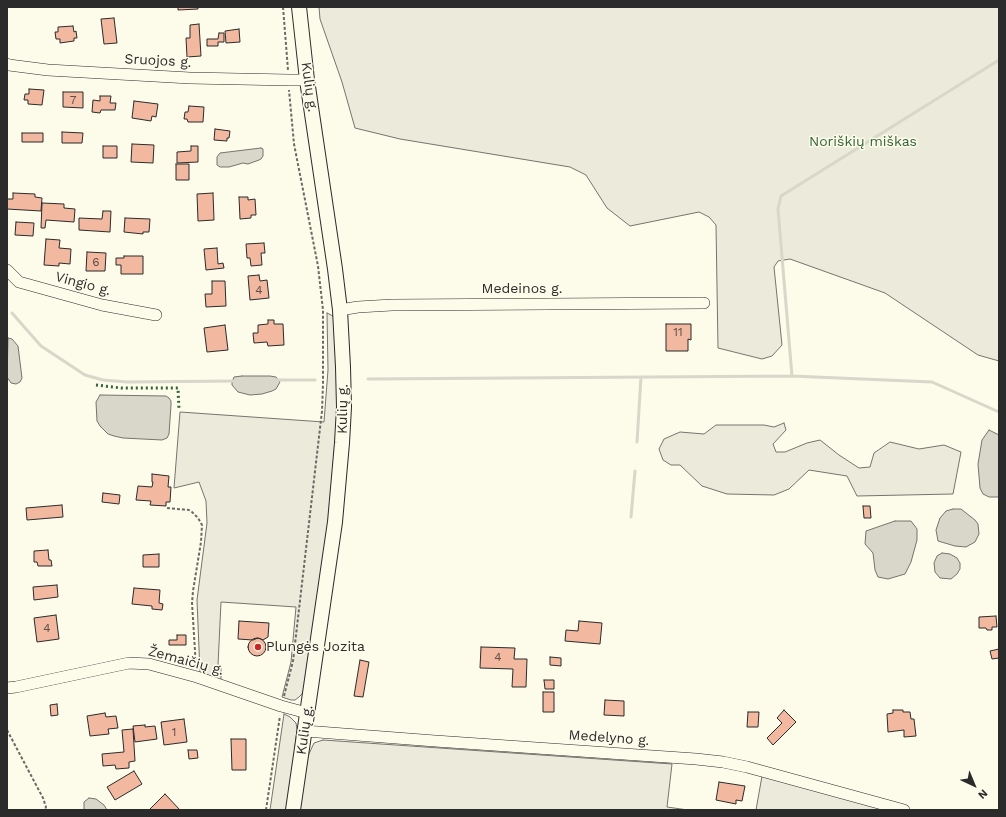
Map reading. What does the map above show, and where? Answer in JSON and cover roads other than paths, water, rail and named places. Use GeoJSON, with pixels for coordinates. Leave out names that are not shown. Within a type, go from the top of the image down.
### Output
{"type":"FeatureCollection","features":[{"type":"Feature","properties":{"kind":"main road","name":"Kulių g."},"geometry":{"type":"LineString","coordinates":[[293,810],[330,559],[339,483],[344,407],[340,310],[299,7]]}},
{"type":"Feature","properties":{"kind":"street","name":"Sruojos g."},"geometry":{"type":"LineString","coordinates":[[7,64],[48,70],[190,78],[308,80]]}},
{"type":"Feature","properties":{"kind":"street","name":"Vingio g."},"geometry":{"type":"LineString","coordinates":[[7,270],[18,282],[102,306],[156,315]]}},
{"type":"Feature","properties":{"kind":"street","name":"Medeinos g."},"geometry":{"type":"LineString","coordinates":[[340,310],[358,307],[392,305],[704,303]]}},
{"type":"Feature","properties":{"kind":"street","name":"Žemaičių g."},"geometry":{"type":"LineString","coordinates":[[7,688],[129,663],[149,664],[197,677],[307,713]]}},
{"type":"Feature","properties":{"kind":"street","name":"Medelyno g."},"geometry":{"type":"LineString","coordinates":[[305,731],[723,762],[747,767],[904,810]]}},
{"type":"Feature","properties":{"kind":"waterway"},"geometry":{"type":"LineString","coordinates":[[792,376],[778,209],[781,196],[999,60]]}},
{"type":"Feature","properties":{"kind":"waterway"},"geometry":{"type":"LineString","coordinates":[[12,313],[41,346],[85,375],[103,380],[127,382],[235,381]]}},
{"type":"Feature","properties":{"kind":"waterway"},"geometry":{"type":"LineString","coordinates":[[368,379],[792,376],[932,382],[999,412]]}},
{"type":"Feature","properties":{"kind":"waterway"},"geometry":{"type":"LineString","coordinates":[[637,442],[641,377]]}},
{"type":"Feature","properties":{"kind":"waterway"},"geometry":{"type":"LineString","coordinates":[[275,380],[315,380]]}},
{"type":"Feature","properties":{"kind":"waterway"},"geometry":{"type":"LineString","coordinates":[[631,517],[635,471]]}},
{"type":"Feature","properties":{"kind":"place","name":"Plungės Jozita"},"geometry":{"type":"Point","coordinates":[258,647]}},
{"type":"Feature","properties":{"kind":"park label","name":"Noriškių miškas"},"geometry":{"type":"Point","coordinates":[863,142]}}]}
